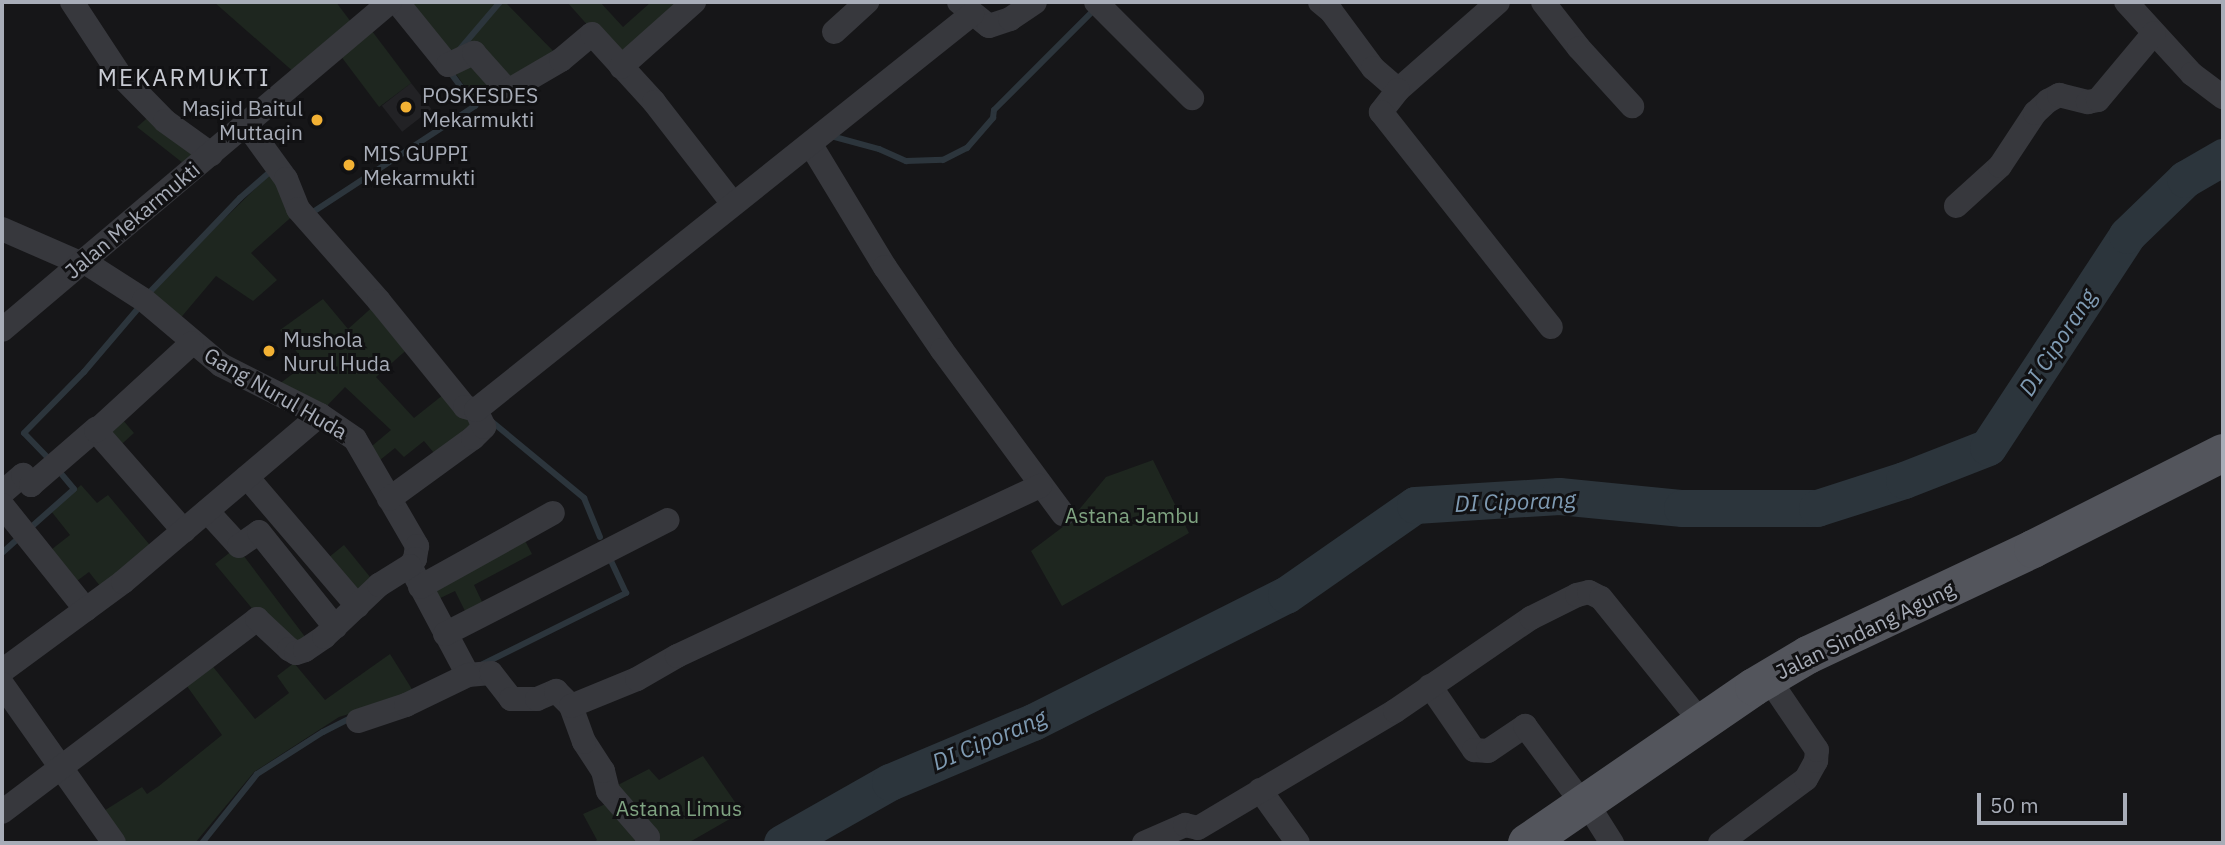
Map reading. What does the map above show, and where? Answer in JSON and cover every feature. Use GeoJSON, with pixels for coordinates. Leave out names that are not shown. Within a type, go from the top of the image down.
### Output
{"type":"FeatureCollection","features":[{"type":"Feature","properties":{"kind":"main road","name":"Jalan Sindang Agung"},"geometry":{"type":"LineString","coordinates":[[1527,843],[1768,678],[1846,636],[2033,549],[2223,453]]}},
{"type":"Feature","properties":{"kind":"street"},"geometry":{"type":"LineString","coordinates":[[72,2],[120,75],[165,121],[211,154]]}},
{"type":"Feature","properties":{"kind":"street","name":"Jalan Mekarmukti"},"geometry":{"type":"LineString","coordinates":[[2,330],[390,2]]}},
{"type":"Feature","properties":{"kind":"street"},"geometry":{"type":"LineString","coordinates":[[397,2],[449,65],[474,53],[508,91],[561,60],[592,34],[654,102],[733,204]]}},
{"type":"Feature","properties":{"kind":"street"},"geometry":{"type":"LineString","coordinates":[[621,67],[694,2]]}},
{"type":"Feature","properties":{"kind":"street"},"geometry":{"type":"LineString","coordinates":[[834,32],[867,2]]}},
{"type":"Feature","properties":{"kind":"street"},"geometry":{"type":"LineString","coordinates":[[476,410],[733,204],[811,145],[966,8],[989,26],[999,24],[1035,2]]}},
{"type":"Feature","properties":{"kind":"street"},"geometry":{"type":"LineString","coordinates":[[1096,2],[1192,98]]}},
{"type":"Feature","properties":{"kind":"street"},"geometry":{"type":"LineString","coordinates":[[1320,2],[1331,11],[1373,68],[1398,90]]}},
{"type":"Feature","properties":{"kind":"street"},"geometry":{"type":"LineString","coordinates":[[1498,2],[1398,90],[1381,112],[1551,327]]}},
{"type":"Feature","properties":{"kind":"street"},"geometry":{"type":"LineString","coordinates":[[1543,2],[1591,63],[1632,106]]}},
{"type":"Feature","properties":{"kind":"street"},"geometry":{"type":"LineString","coordinates":[[2126,2],[2192,74],[2223,97]]}},
{"type":"Feature","properties":{"kind":"street"},"geometry":{"type":"LineString","coordinates":[[1956,206],[2000,166],[2035,113],[2048,101],[2059,95],[2088,102],[2098,100],[2154,33]]}},
{"type":"Feature","properties":{"kind":"street"},"geometry":{"type":"LineString","coordinates":[[246,124],[286,179],[298,209],[379,301],[466,407],[476,410],[484,427],[473,438],[389,499]]}},
{"type":"Feature","properties":{"kind":"street"},"geometry":{"type":"LineString","coordinates":[[811,145],[885,267],[1040,486],[1063,514]]}},
{"type":"Feature","properties":{"kind":"street","name":"Gang Nurul Huda"},"geometry":{"type":"LineString","coordinates":[[2,229],[82,262],[144,300],[221,365],[320,415],[355,439],[417,546],[415,576],[468,675]]}},
{"type":"Feature","properties":{"kind":"street"},"geometry":{"type":"LineString","coordinates":[[2,493],[23,475],[30,485],[192,343]]}},
{"type":"Feature","properties":{"kind":"street"},"geometry":{"type":"LineString","coordinates":[[2,671],[86,610],[320,415]]}},
{"type":"Feature","properties":{"kind":"street"},"geometry":{"type":"LineString","coordinates":[[97,428],[98,436],[184,531]]}},
{"type":"Feature","properties":{"kind":"street"},"geometry":{"type":"LineString","coordinates":[[247,477],[357,606]]}},
{"type":"Feature","properties":{"kind":"street"},"geometry":{"type":"LineString","coordinates":[[571,706],[637,679],[677,656],[1040,486]]}},
{"type":"Feature","properties":{"kind":"street"},"geometry":{"type":"LineString","coordinates":[[2,505],[86,610]]}},
{"type":"Feature","properties":{"kind":"street"},"geometry":{"type":"LineString","coordinates":[[207,510],[239,546],[259,532],[335,626]]}},
{"type":"Feature","properties":{"kind":"street"},"geometry":{"type":"LineString","coordinates":[[2,812],[257,619],[296,653],[313,645],[379,585],[415,576],[553,513]]}},
{"type":"Feature","properties":{"kind":"street"},"geometry":{"type":"LineString","coordinates":[[445,634],[668,520]]}},
{"type":"Feature","properties":{"kind":"street"},"geometry":{"type":"LineString","coordinates":[[1144,843],[1185,825],[1198,828],[1395,711],[1531,618],[1589,592],[1601,598],[1702,723]]}},
{"type":"Feature","properties":{"kind":"street"},"geometry":{"type":"LineString","coordinates":[[358,721],[406,705],[468,675],[491,673],[512,699],[537,698],[556,691],[571,706],[584,743],[603,771],[608,791],[648,837],[646,843]]}},
{"type":"Feature","properties":{"kind":"street"},"geometry":{"type":"LineString","coordinates":[[1720,843],[1806,779],[1816,761],[1817,750],[1768,678]]}},
{"type":"Feature","properties":{"kind":"street"},"geometry":{"type":"LineString","coordinates":[[2,684],[114,843]]}},
{"type":"Feature","properties":{"kind":"street"},"geometry":{"type":"LineString","coordinates":[[1430,686],[1474,750],[1488,751],[1525,726],[1612,843]]}},
{"type":"Feature","properties":{"kind":"street"},"geometry":{"type":"LineString","coordinates":[[1260,790],[1298,843]]}},
{"type":"Feature","properties":{"kind":"shaded area","name":"POSKESDES Mekarmukti"},"geometry":{"type":"Polygon","coordinates":[[[411,83],[431,109],[402,132],[382,106],[411,83]]]}},
{"type":"Feature","properties":{"kind":"green space"},"geometry":{"type":"Polygon","coordinates":[[[214,2],[336,2],[354,26],[296,74],[214,2]]]}},
{"type":"Feature","properties":{"kind":"green space"},"geometry":{"type":"Polygon","coordinates":[[[404,2],[505,2],[563,61],[504,89],[479,106],[404,2]]]}},
{"type":"Feature","properties":{"kind":"green space"},"geometry":{"type":"Polygon","coordinates":[[[567,2],[600,2],[623,27],[651,2],[675,2],[681,11],[622,64],[567,2]]]}},
{"type":"Feature","properties":{"kind":"green space"},"geometry":{"type":"Polygon","coordinates":[[[372,31],[411,83],[379,107],[340,55],[372,31]]]}},
{"type":"Feature","properties":{"kind":"green space"},"geometry":{"type":"Polygon","coordinates":[[[153,113],[206,153],[188,167],[137,127],[153,113]]]}},
{"type":"Feature","properties":{"kind":"green space"},"geometry":{"type":"Polygon","coordinates":[[[274,170],[297,212],[251,253],[277,280],[253,301],[216,276],[178,321],[148,294],[274,170]]]}},
{"type":"Feature","properties":{"kind":"green space"},"geometry":{"type":"Polygon","coordinates":[[[323,299],[348,329],[377,303],[411,346],[376,377],[414,418],[448,391],[482,427],[439,459],[424,441],[404,457],[395,448],[375,464],[366,451],[391,430],[345,387],[323,410],[275,387],[306,364],[280,330],[323,299]]]}},
{"type":"Feature","properties":{"kind":"green space"},"geometry":{"type":"Polygon","coordinates":[[[116,412],[134,433],[114,451],[105,423],[116,412]]]}},
{"type":"Feature","properties":{"kind":"green space","name":"Astana Jambu"},"geometry":{"type":"Polygon","coordinates":[[[1153,460],[1189,533],[1062,606],[1031,551],[1068,523],[1106,477],[1153,460]]]}},
{"type":"Feature","properties":{"kind":"green space"},"geometry":{"type":"Polygon","coordinates":[[[81,485],[97,503],[108,495],[154,550],[104,591],[89,572],[70,586],[47,553],[70,535],[51,511],[81,485]]]}},
{"type":"Feature","properties":{"kind":"green space"},"geometry":{"type":"Polygon","coordinates":[[[521,533],[532,554],[474,585],[486,610],[469,619],[455,591],[432,602],[423,588],[521,533]]]}},
{"type":"Feature","properties":{"kind":"green space"},"geometry":{"type":"Polygon","coordinates":[[[344,545],[375,584],[354,601],[323,562],[344,545]]]}},
{"type":"Feature","properties":{"kind":"green space"},"geometry":{"type":"Polygon","coordinates":[[[237,547],[309,642],[298,647],[255,612],[215,564],[237,547]]]}},
{"type":"Feature","properties":{"kind":"green space"},"geometry":{"type":"Polygon","coordinates":[[[390,654],[415,694],[339,717],[254,772],[195,843],[119,843],[99,814],[142,787],[147,794],[222,735],[184,682],[210,663],[255,719],[289,693],[277,676],[294,663],[325,700],[390,654]]]}},
{"type":"Feature","properties":{"kind":"green space","name":"Astana Limus"},"geometry":{"type":"Polygon","coordinates":[[[703,756],[742,812],[688,843],[651,843],[614,787],[649,769],[659,780],[703,756]]]}},
{"type":"Feature","properties":{"kind":"green space","name":"Astana Limus"},"geometry":{"type":"Polygon","coordinates":[[[610,802],[642,843],[593,843],[597,840],[583,814],[610,802]]]}},
{"type":"Feature","properties":{"kind":"waterway"},"geometry":{"type":"LineString","coordinates":[[460,49],[500,2]]}},
{"type":"Feature","properties":{"kind":"waterway"},"geometry":{"type":"LineString","coordinates":[[831,136],[879,149],[906,161],[943,160],[967,148],[993,118],[994,110],[1092,12],[1093,6]]}},
{"type":"Feature","properties":{"kind":"waterway"},"geometry":{"type":"LineString","coordinates":[[313,212],[475,106],[450,72]]}},
{"type":"Feature","properties":{"kind":"waterway","name":"DI Ciporang"},"geometry":{"type":"LineString","coordinates":[[782,843],[890,782],[1033,722],[1286,595],[1415,505],[1559,496],[1682,508],[1817,508],[1904,480],[1988,447],[2127,235],[2185,179],[2223,157]]}},
{"type":"Feature","properties":{"kind":"waterway"},"geometry":{"type":"LineString","coordinates":[[146,296],[240,198],[272,170]]}},
{"type":"Feature","properties":{"kind":"waterway"},"geometry":{"type":"LineString","coordinates":[[52,462],[24,433],[84,372],[141,305]]}},
{"type":"Feature","properties":{"kind":"waterway"},"geometry":{"type":"LineString","coordinates":[[491,421],[584,498],[600,537]]}},
{"type":"Feature","properties":{"kind":"waterway"},"geometry":{"type":"LineString","coordinates":[[29,529],[74,489],[59,471]]}},
{"type":"Feature","properties":{"kind":"waterway"},"geometry":{"type":"LineString","coordinates":[[2,553],[21,536]]}},
{"type":"Feature","properties":{"kind":"waterway"},"geometry":{"type":"LineString","coordinates":[[483,664],[626,593],[609,557]]}},
{"type":"Feature","properties":{"kind":"waterway"},"geometry":{"type":"LineString","coordinates":[[202,843],[257,774],[323,732],[353,717]]}},
{"type":"Feature","properties":{"kind":"place","name":"POSKESDES Mekarmukti"},"geometry":{"type":"Point","coordinates":[406,107]}},
{"type":"Feature","properties":{"kind":"place","name":"Masjid Baitul Muttaqin"},"geometry":{"type":"Point","coordinates":[317,120]}},
{"type":"Feature","properties":{"kind":"place","name":"MIS GUPPI Mekarmukti"},"geometry":{"type":"Point","coordinates":[349,165]}},
{"type":"Feature","properties":{"kind":"place","name":"Mushola Nurul Huda"},"geometry":{"type":"Point","coordinates":[269,351]}},
{"type":"Feature","properties":{"kind":"district","name":"MEKARMUKTI"},"geometry":{"type":"Point","coordinates":[184,78]}}]}
